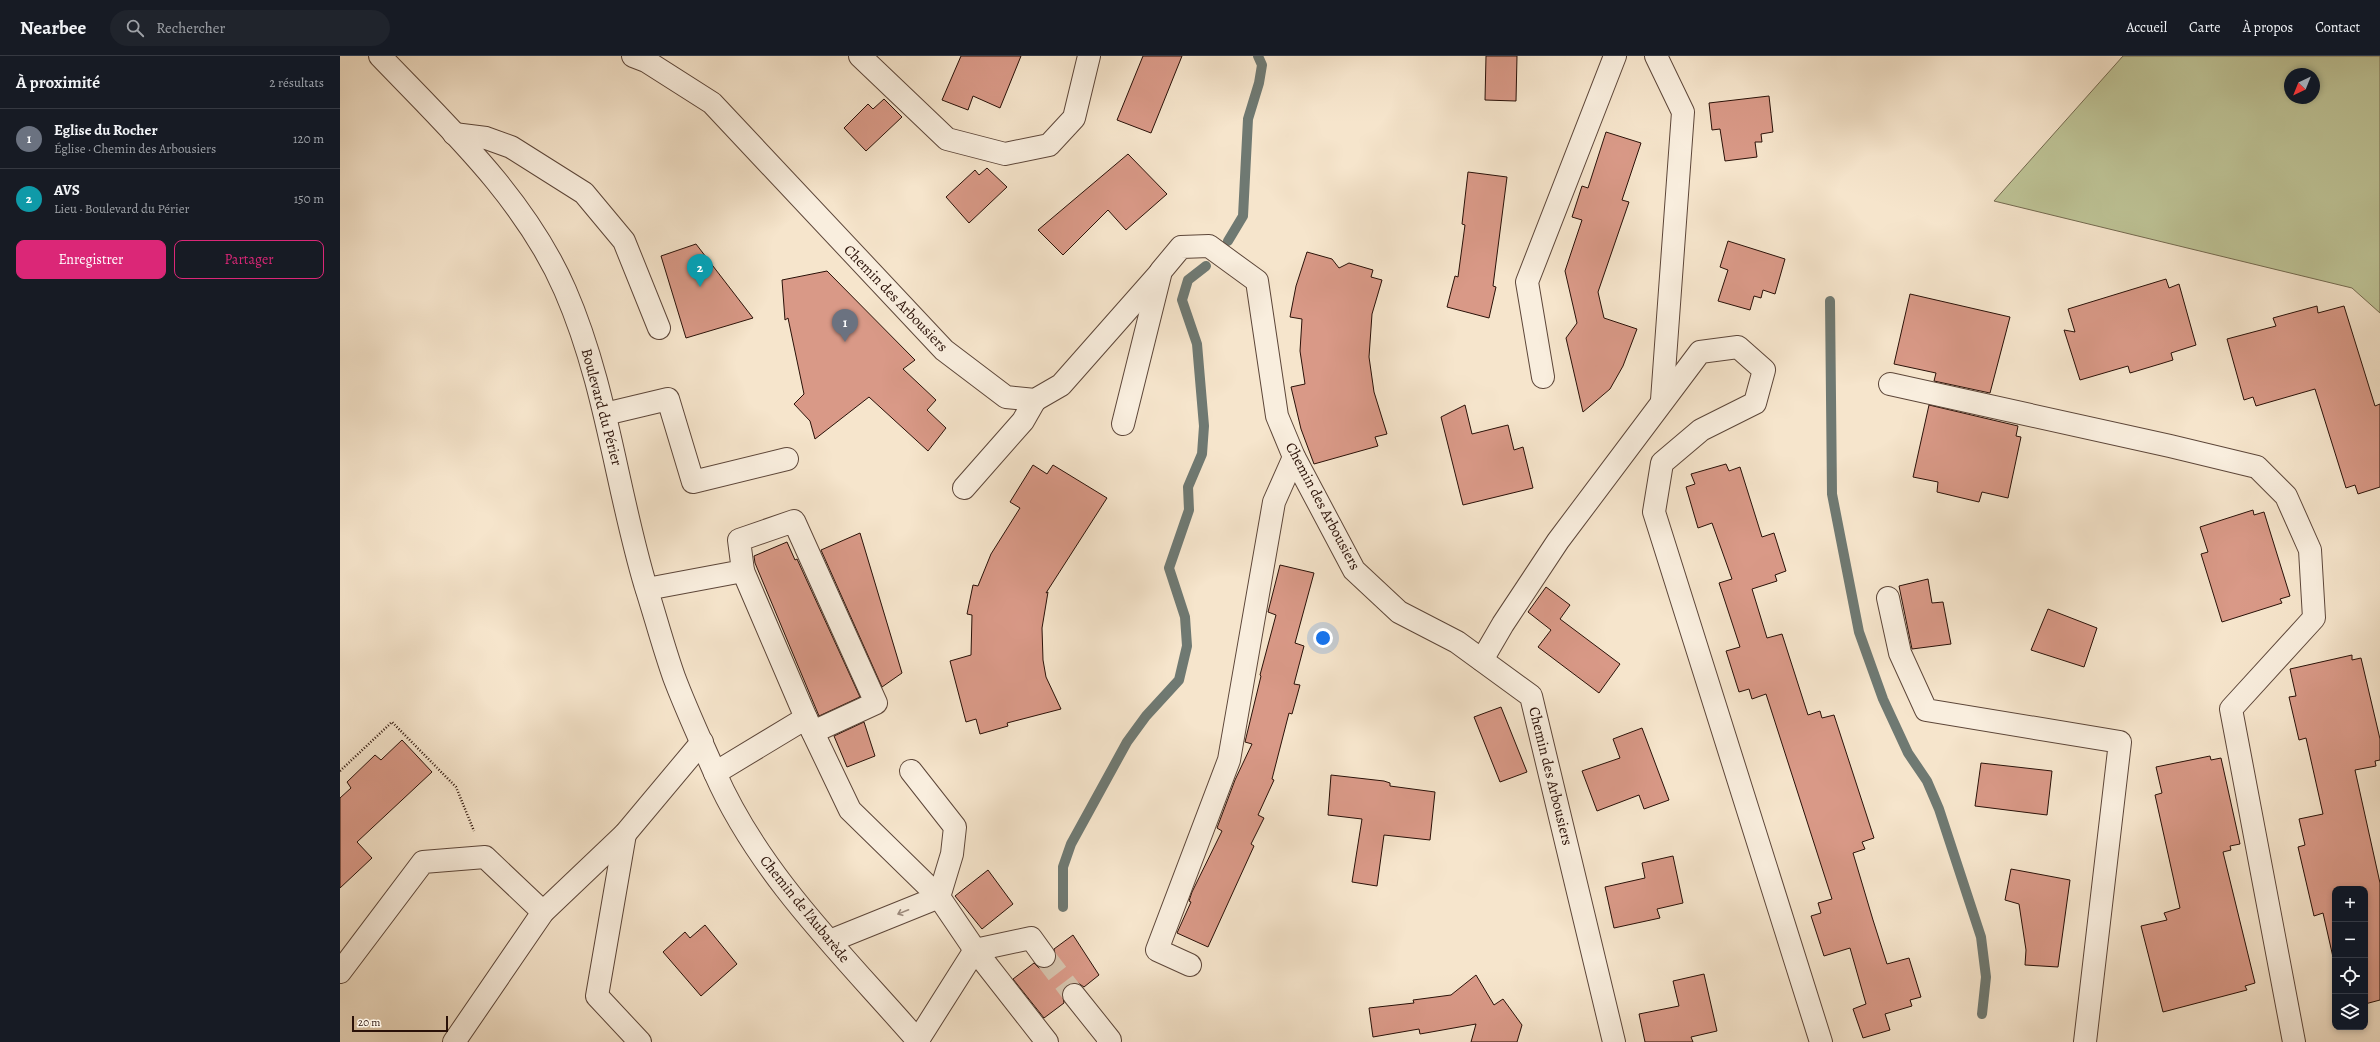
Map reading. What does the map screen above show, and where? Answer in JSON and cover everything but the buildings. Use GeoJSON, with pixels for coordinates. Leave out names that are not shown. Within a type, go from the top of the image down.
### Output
{"type":"FeatureCollection","features":[{"type":"Feature","properties":{"kind":"street","name":"Boulevard du Périer"},"geometry":{"type":"LineString","coordinates":[[380,56],[454,134],[522,213],[564,288],[594,369],[648,590],[675,679],[702,742]]}},
{"type":"Feature","properties":{"kind":"street","name":"Chemin des Arbousiers"},"geometry":{"type":"LineString","coordinates":[[633,56],[646,61],[712,103],[944,350],[1006,397],[1034,400],[1061,385],[1181,247],[1209,246],[1257,281],[1277,416],[1294,457],[1354,570],[1399,612],[1457,642],[1531,696],[1614,1042]]}},
{"type":"Feature","properties":{"kind":"street"},"geometry":{"type":"LineString","coordinates":[[860,56],[947,139],[1005,154],[1049,145],[1074,118],[1089,56]]}},
{"type":"Feature","properties":{"kind":"street"},"geometry":{"type":"LineString","coordinates":[[1543,377],[1527,282],[1615,56]]}},
{"type":"Feature","properties":{"kind":"street"},"geometry":{"type":"LineString","coordinates":[[1656,56],[1683,112],[1662,400]]}},
{"type":"Feature","properties":{"kind":"street"},"geometry":{"type":"LineString","coordinates":[[454,134],[486,138],[511,147],[584,193],[624,240],[659,328]]}},
{"type":"Feature","properties":{"kind":"street","name":"Chemin des Arbousiers"},"geometry":{"type":"LineString","coordinates":[[1123,424],[1161,271]]}},
{"type":"Feature","properties":{"kind":"street"},"geometry":{"type":"LineString","coordinates":[[1482,660],[1503,624],[1558,540],[1662,400],[1700,352],[1738,348],[1764,370],[1755,403],[1701,430],[1662,463],[1654,512],[1821,1042]]}},
{"type":"Feature","properties":{"kind":"street"},"geometry":{"type":"LineString","coordinates":[[1890,384],[2170,446],[2257,467],[2286,496],[2310,550],[2314,618],[2231,709],[2294,1042]]}},
{"type":"Feature","properties":{"kind":"street"},"geometry":{"type":"LineString","coordinates":[[605,414],[668,399],[693,482],[787,459]]}},
{"type":"Feature","properties":{"kind":"street"},"geometry":{"type":"LineString","coordinates":[[964,488],[1023,421],[1034,400]]}},
{"type":"Feature","properties":{"kind":"street"},"geometry":{"type":"LineString","coordinates":[[1190,965],[1156,950],[1229,760],[1274,502],[1294,457]]}},
{"type":"Feature","properties":{"kind":"street"},"geometry":{"type":"LineString","coordinates":[[715,773],[810,725],[876,703],[794,521],[738,540],[743,571],[810,725],[850,810],[939,897],[975,950],[1048,1042]]}},
{"type":"Feature","properties":{"kind":"street"},"geometry":{"type":"LineString","coordinates":[[648,590],[743,571]]}},
{"type":"Feature","properties":{"kind":"street"},"geometry":{"type":"LineString","coordinates":[[1888,598],[1900,653],[1926,710],[2120,742],[2085,1042]]}},
{"type":"Feature","properties":{"kind":"street"},"geometry":{"type":"LineString","coordinates":[[454,1042],[543,912],[625,834],[702,742]]}},
{"type":"Feature","properties":{"kind":"street","name":"Chemin de l'Aubarède"},"geometry":{"type":"LineString","coordinates":[[702,742],[715,773],[767,865],[830,941],[919,1041]]}},
{"type":"Feature","properties":{"kind":"street"},"geometry":{"type":"LineString","coordinates":[[911,771],[955,827],[952,854],[939,897]]}},
{"type":"Feature","properties":{"kind":"street"},"geometry":{"type":"LineString","coordinates":[[625,834],[597,996],[640,1042]]}},
{"type":"Feature","properties":{"kind":"street"},"geometry":{"type":"LineString","coordinates":[[340,972],[423,862],[485,857],[543,912]]}},
{"type":"Feature","properties":{"kind":"street"},"geometry":{"type":"LineString","coordinates":[[830,941],[939,897]]}},
{"type":"Feature","properties":{"kind":"street"},"geometry":{"type":"LineString","coordinates":[[919,1041],[975,950],[1032,938],[1044,956]]}},
{"type":"Feature","properties":{"kind":"street"},"geometry":{"type":"LineString","coordinates":[[1074,996],[1110,1040],[1108,1042]]}},
{"type":"Feature","properties":{"kind":"path"},"geometry":{"type":"LineString","coordinates":[[340,771],[392,722],[456,787],[485,857]]}},
{"type":"Feature","properties":{"kind":"green space"},"geometry":{"type":"Polygon","coordinates":[[[2123,56],[2380,56],[2380,313],[2352,288],[1994,201],[2123,56]]]}},
{"type":"Feature","properties":{"kind":"waterway"},"geometry":{"type":"LineString","coordinates":[[1228,241],[1243,216],[1248,119],[1259,83],[1262,65],[1258,56]]}},
{"type":"Feature","properties":{"kind":"waterway"},"geometry":{"type":"LineString","coordinates":[[1063,907],[1063,867],[1071,844],[1127,742],[1146,716],[1179,680],[1187,646],[1185,617],[1169,568],[1189,510],[1188,487],[1202,454],[1204,426],[1197,344],[1182,300],[1188,280],[1206,266]]}},
{"type":"Feature","properties":{"kind":"waterway"},"geometry":{"type":"LineString","coordinates":[[1830,301],[1832,494],[1859,632],[1883,699],[1908,753],[1927,781],[1939,809],[1981,937],[1986,977],[1982,1014]]}},
{"type":"Feature","properties":{"kind":"tunnel"},"geometry":{"type":"LineString","coordinates":[[1044,956],[1074,995]]}},
{"type":"Feature","properties":{"kind":"place","name":"AVS"},"geometry":{"type":"Point","coordinates":[700,287]}},
{"type":"Feature","properties":{"kind":"place","name":"Eglise du Rocher"},"geometry":{"type":"Point","coordinates":[845,342]}}]}
